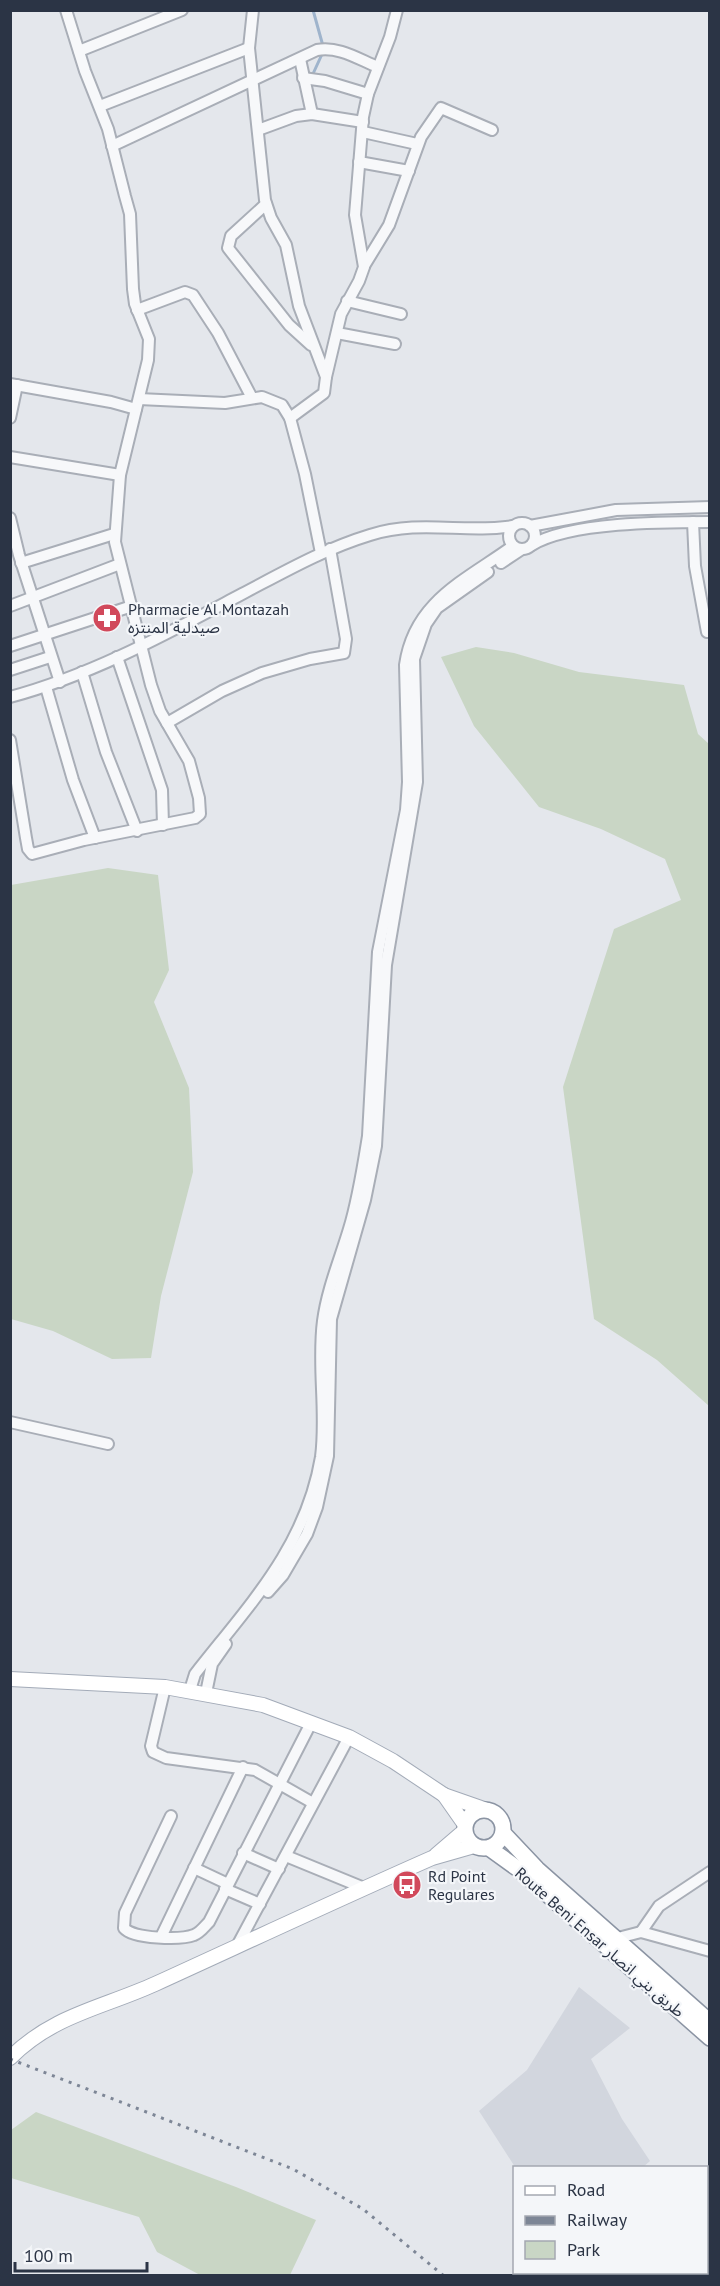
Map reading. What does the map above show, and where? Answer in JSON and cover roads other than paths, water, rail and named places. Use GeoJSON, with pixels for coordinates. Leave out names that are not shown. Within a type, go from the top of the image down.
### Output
{"type":"FeatureCollection","features":[{"type":"Feature","properties":{"kind":"highway"},"geometry":{"type":"LineString","coordinates":[[487,1810],[493,1811],[502,1821],[503,1833],[495,1845],[481,1847],[465,1828],[473,1813],[487,1810]]}},
{"type":"Feature","properties":{"kind":"highway","name":"Route Beni Ensar طريق بني انصار"},"geometry":{"type":"LineString","coordinates":[[503,1833],[537,1869],[710,2022]]}},
{"type":"Feature","properties":{"kind":"highway","name":"Route Beni Ensar طريق بني انصار"},"geometry":{"type":"LineString","coordinates":[[481,1847],[521,1871],[710,2038]]}},
{"type":"Feature","properties":{"kind":"main road"},"geometry":{"type":"LineString","coordinates":[[10,1679],[165,1687],[263,1705],[349,1737],[393,1761],[444,1796],[487,1810]]}},
{"type":"Feature","properties":{"kind":"main road"},"geometry":{"type":"LineString","coordinates":[[432,1858],[465,1828],[444,1796]]}},
{"type":"Feature","properties":{"kind":"main road"},"geometry":{"type":"LineString","coordinates":[[10,2058],[24,2044],[57,2022],[151,1986],[432,1858],[481,1847]]}},
{"type":"Feature","properties":{"kind":"street"},"geometry":{"type":"LineString","coordinates":[[10,740],[29,852],[36,853],[95,838],[195,818],[201,811],[189,761],[156,700],[114,534],[120,475],[149,348],[149,339],[137,310],[130,265],[130,214],[100,106],[66,10]]}},
{"type":"Feature","properties":{"kind":"street"},"geometry":{"type":"LineString","coordinates":[[79,51],[182,10]]}},
{"type":"Feature","properties":{"kind":"street"},"geometry":{"type":"LineString","coordinates":[[253,10],[249,48],[266,204],[286,244],[296,294],[326,377]]}},
{"type":"Feature","properties":{"kind":"street"},"geometry":{"type":"LineString","coordinates":[[364,267],[355,215],[363,127],[368,94],[390,38],[397,10]]}},
{"type":"Feature","properties":{"kind":"street"},"geometry":{"type":"LineString","coordinates":[[100,106],[249,48]]}},
{"type":"Feature","properties":{"kind":"street"},"geometry":{"type":"LineString","coordinates":[[112,146],[328,48],[378,67]]}},
{"type":"Feature","properties":{"kind":"street"},"geometry":{"type":"LineString","coordinates":[[300,59],[312,114]]}},
{"type":"Feature","properties":{"kind":"street"},"geometry":{"type":"LineString","coordinates":[[303,78],[326,81],[368,94]]}},
{"type":"Feature","properties":{"kind":"street"},"geometry":{"type":"LineString","coordinates":[[290,418],[324,393],[337,333],[347,301],[388,225],[417,144],[441,108],[492,130]]}},
{"type":"Feature","properties":{"kind":"street"},"geometry":{"type":"LineString","coordinates":[[258,130],[296,116],[312,114],[417,144]]}},
{"type":"Feature","properties":{"kind":"street"},"geometry":{"type":"LineString","coordinates":[[359,162],[409,171]]}},
{"type":"Feature","properties":{"kind":"street"},"geometry":{"type":"LineString","coordinates":[[266,204],[231,236],[228,248],[289,325],[314,347]]}},
{"type":"Feature","properties":{"kind":"street"},"geometry":{"type":"LineString","coordinates":[[137,310],[185,292],[193,295],[218,333],[252,398]]}},
{"type":"Feature","properties":{"kind":"street"},"geometry":{"type":"LineString","coordinates":[[347,301],[400,314]]}},
{"type":"Feature","properties":{"kind":"street"},"geometry":{"type":"LineString","coordinates":[[337,333],[395,344]]}},
{"type":"Feature","properties":{"kind":"street"},"geometry":{"type":"LineString","coordinates":[[10,418],[14,385],[111,402],[137,404],[225,403],[262,397],[277,402],[287,412],[326,551],[346,639],[345,652],[262,673],[222,691],[167,723]]}},
{"type":"Feature","properties":{"kind":"street"},"geometry":{"type":"LineString","coordinates":[[10,457],[120,475]]}},
{"type":"Feature","properties":{"kind":"street"},"geometry":{"type":"LineString","coordinates":[[10,697],[60,682],[141,646],[326,551],[399,527],[435,525],[485,528],[522,523],[530,526],[616,510],[710,507]]}},
{"type":"Feature","properties":{"kind":"street"},"geometry":{"type":"LineString","coordinates":[[10,518],[21,563],[60,682]]}},
{"type":"Feature","properties":{"kind":"street"},"geometry":{"type":"LineString","coordinates":[[693,522],[695,566],[707,632]]}},
{"type":"Feature","properties":{"kind":"street"},"geometry":{"type":"LineString","coordinates":[[485,528],[519,545],[567,530],[710,522]]}},
{"type":"Feature","properties":{"kind":"street"},"geometry":{"type":"LineString","coordinates":[[513,526],[509,534],[519,545]]}},
{"type":"Feature","properties":{"kind":"street"},"geometry":{"type":"LineString","coordinates":[[190,1690],[195,1674],[208,1663],[279,1568],[292,1546],[306,1512],[320,1458],[323,1318],[335,1271],[350,1227],[368,1136],[378,952],[406,810],[408,782],[405,664],[407,648],[414,628],[435,602],[519,545],[535,537],[530,526]]}},
{"type":"Feature","properties":{"kind":"street"},"geometry":{"type":"LineString","coordinates":[[21,563],[114,534]]}},
{"type":"Feature","properties":{"kind":"street"},"geometry":{"type":"LineString","coordinates":[[10,606],[120,564]]}},
{"type":"Feature","properties":{"kind":"street"},"geometry":{"type":"LineString","coordinates":[[10,646],[132,606]]}},
{"type":"Feature","properties":{"kind":"street"},"geometry":{"type":"LineString","coordinates":[[10,670],[50,657]]}},
{"type":"Feature","properties":{"kind":"street"},"geometry":{"type":"LineString","coordinates":[[117,657],[162,790],[164,825]]}},
{"type":"Feature","properties":{"kind":"street"},"geometry":{"type":"LineString","coordinates":[[82,672],[106,752],[137,831]]}},
{"type":"Feature","properties":{"kind":"street"},"geometry":{"type":"LineString","coordinates":[[46,687],[73,780],[95,838]]}},
{"type":"Feature","properties":{"kind":"street"},"geometry":{"type":"LineString","coordinates":[[10,1422],[108,1444]]}},
{"type":"Feature","properties":{"kind":"street"},"geometry":{"type":"LineString","coordinates":[[207,1693],[208,1663]]}},
{"type":"Feature","properties":{"kind":"street"},"geometry":{"type":"LineString","coordinates":[[165,1687],[151,1746],[153,1752],[166,1758],[255,1770],[314,1803]]}},
{"type":"Feature","properties":{"kind":"street"},"geometry":{"type":"LineString","coordinates":[[171,1816],[123,1922],[127,1932],[161,1937],[196,1934],[208,1922],[311,1723]]}},
{"type":"Feature","properties":{"kind":"street"},"geometry":{"type":"LineString","coordinates":[[237,1946],[349,1737]]}},
{"type":"Feature","properties":{"kind":"street"},"geometry":{"type":"LineString","coordinates":[[161,1937],[243,1767]]}},
{"type":"Feature","properties":{"kind":"street"},"geometry":{"type":"LineString","coordinates":[[243,1853],[279,1869]]}},
{"type":"Feature","properties":{"kind":"street"},"geometry":{"type":"LineString","coordinates":[[286,1856],[364,1888]]}},
{"type":"Feature","properties":{"kind":"street"},"geometry":{"type":"LineString","coordinates":[[194,1868],[260,1904]]}},
{"type":"Feature","properties":{"kind":"street"},"geometry":{"type":"LineString","coordinates":[[641,1932],[659,1906],[710,1872]]}},
{"type":"Feature","properties":{"kind":"street"},"geometry":{"type":"LineString","coordinates":[[614,1939],[624,1934],[641,1932],[710,1951]]}},
{"type":"Feature","properties":{"kind":"waterway"},"geometry":{"type":"LineString","coordinates":[[313,10],[323,46]]}},
{"type":"Feature","properties":{"kind":"waterway"},"geometry":{"type":"LineString","coordinates":[[312,76],[323,52]]}},
{"type":"Feature","properties":{"kind":"railway"},"geometry":{"type":"LineString","coordinates":[[10,2059],[293,2169],[363,2209],[444,2276]]}},
{"type":"Feature","properties":{"kind":"place","name":"Pharmacie Al Montazah صيدلية المنتزه"},"geometry":{"type":"Point","coordinates":[107,618]}},
{"type":"Feature","properties":{"kind":"place","name":"Rd Point Regulares"},"geometry":{"type":"Point","coordinates":[407,1885]}}]}
